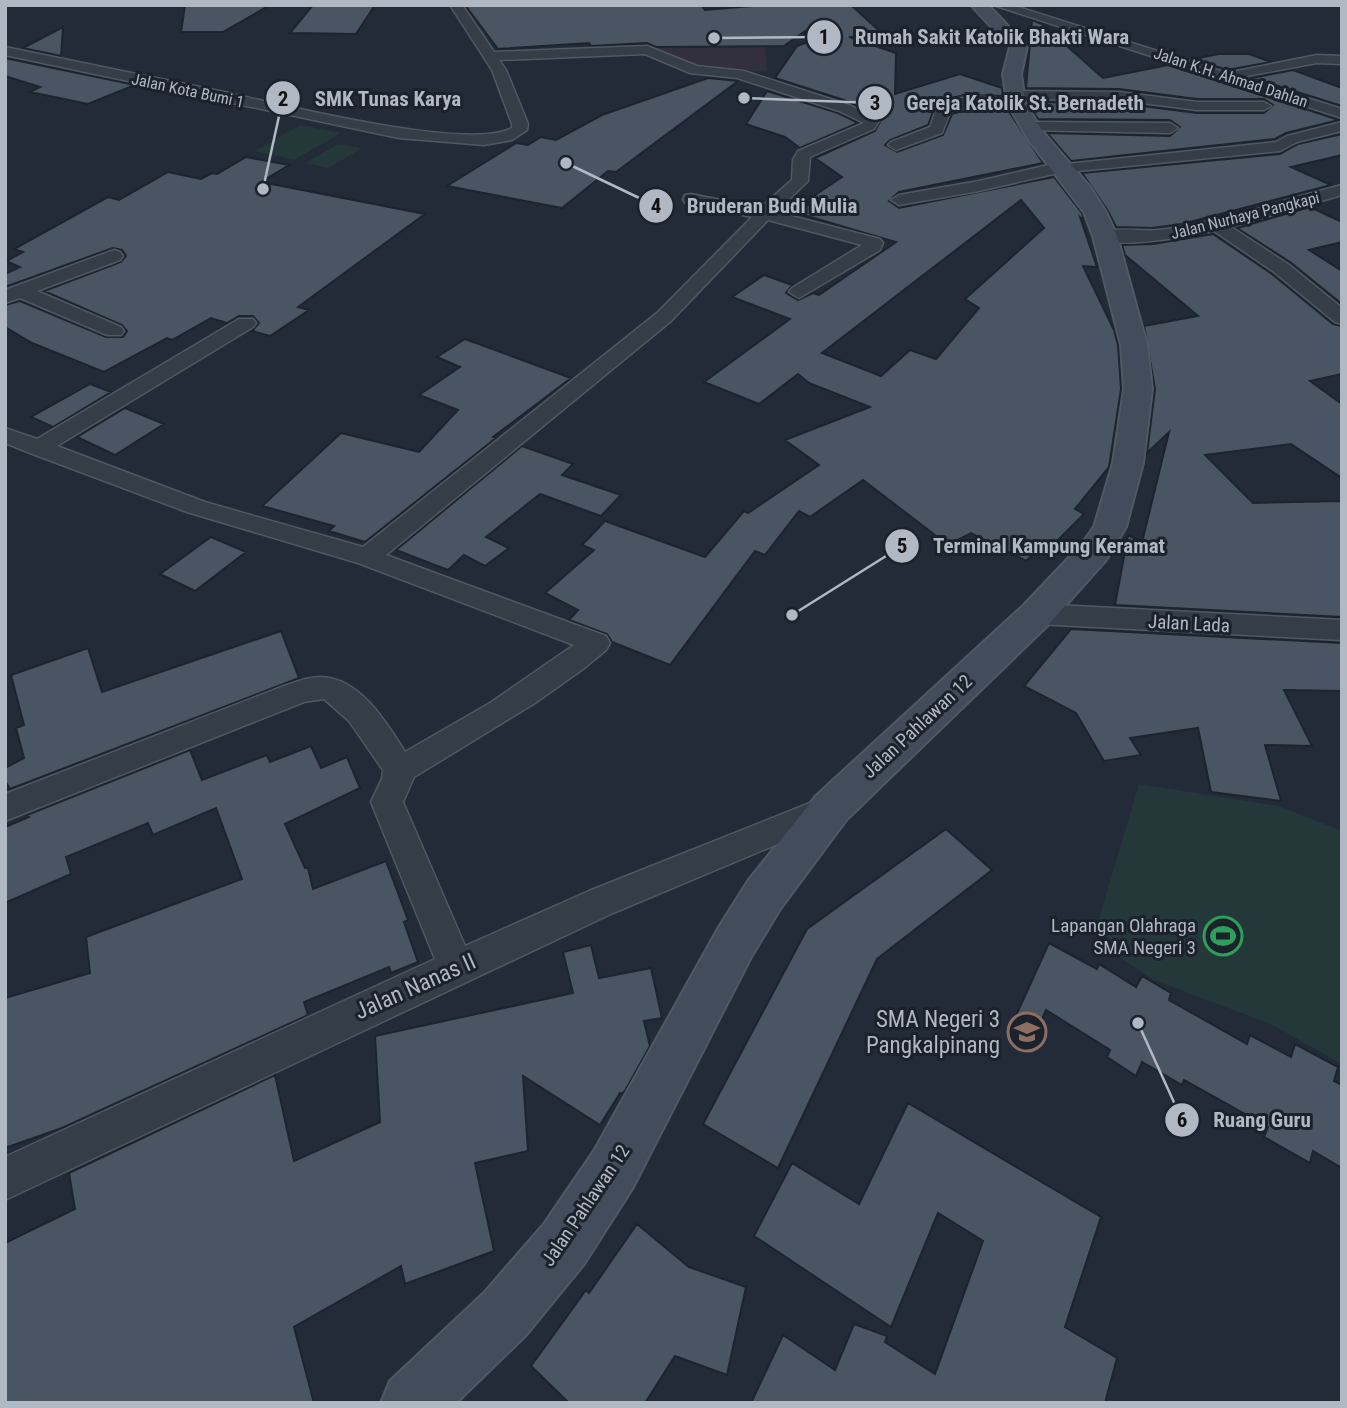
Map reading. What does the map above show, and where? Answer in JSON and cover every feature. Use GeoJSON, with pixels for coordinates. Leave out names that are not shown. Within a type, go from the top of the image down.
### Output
{"type":"FeatureCollection","features":[{"type":"Feature","properties":{"kind":"main road"},"geometry":{"type":"LineString","coordinates":[[979,5],[1019,46],[1012,74],[1020,108]]}},
{"type":"Feature","properties":{"kind":"main road","name":"Jalan Pahlawan 12"},"geometry":{"type":"LineString","coordinates":[[412,1403],[505,1314],[564,1244],[613,1170],[735,942],[764,895],[831,808],[1037,614],[1094,552],[1110,527],[1128,463],[1138,389],[1134,345],[1105,236],[1082,192],[1020,108]]}},
{"type":"Feature","properties":{"kind":"street","name":"Jalan Kota Bumi 1"},"geometry":{"type":"LineString","coordinates":[[5,51],[382,130],[484,139],[514,135],[520,124],[499,70],[456,5]]}},
{"type":"Feature","properties":{"kind":"street","name":"Jalan K.H. Ahmad Dahlan"},"geometry":{"type":"LineString","coordinates":[[999,5],[1342,114]]}},
{"type":"Feature","properties":{"kind":"street"},"geometry":{"type":"LineString","coordinates":[[367,557],[664,317],[764,214],[800,181],[804,153],[869,126],[873,121],[844,108],[739,74],[695,70],[647,50],[490,56]]}},
{"type":"Feature","properties":{"kind":"street"},"geometry":{"type":"LineString","coordinates":[[5,66],[35,58]]}},
{"type":"Feature","properties":{"kind":"street"},"geometry":{"type":"LineString","coordinates":[[1228,76],[1317,59],[1342,60]]}},
{"type":"Feature","properties":{"kind":"street"},"geometry":{"type":"LineString","coordinates":[[1020,108],[1119,96],[1197,106],[1264,106]]}},
{"type":"Feature","properties":{"kind":"street"},"geometry":{"type":"LineString","coordinates":[[896,145],[937,130],[944,110],[966,103],[1170,128]]}},
{"type":"Feature","properties":{"kind":"street"},"geometry":{"type":"LineString","coordinates":[[899,200],[1062,168],[1280,146],[1292,139],[1342,126]]}},
{"type":"Feature","properties":{"kind":"street","name":"Jalan Nurhaya Pangkapi"},"geometry":{"type":"LineString","coordinates":[[1105,236],[1157,236],[1217,225],[1342,190]]}},
{"type":"Feature","properties":{"kind":"street"},"geometry":{"type":"LineString","coordinates":[[691,199],[764,214],[874,243],[874,246],[799,292]]}},
{"type":"Feature","properties":{"kind":"street"},"geometry":{"type":"LineString","coordinates":[[1217,225],[1281,268],[1342,318]]}},
{"type":"Feature","properties":{"kind":"street"},"geometry":{"type":"LineString","coordinates":[[13,294],[114,256]]}},
{"type":"Feature","properties":{"kind":"street"},"geometry":{"type":"LineString","coordinates":[[13,294],[114,331]]}},
{"type":"Feature","properties":{"kind":"street"},"geometry":{"type":"LineString","coordinates":[[38,448],[246,323]]}},
{"type":"Feature","properties":{"kind":"street"},"geometry":{"type":"LineString","coordinates":[[5,435],[196,507],[367,557],[596,643],[553,678],[495,717],[399,770]]}},
{"type":"Feature","properties":{"kind":"street","name":"Jalan Lada"},"geometry":{"type":"LineString","coordinates":[[1037,614],[1342,630]]}},
{"type":"Feature","properties":{"kind":"street"},"geometry":{"type":"LineString","coordinates":[[5,808],[294,694],[321,688],[342,695],[355,708],[399,770],[398,779],[387,802],[456,967]]}},
{"type":"Feature","properties":{"kind":"street","name":"Jalan Nanas II"},"geometry":{"type":"LineString","coordinates":[[5,1179],[456,967],[601,902],[831,808]]}},
{"type":"Feature","properties":{"kind":"shaded area"},"geometry":{"type":"Polygon","coordinates":[[[458,5],[627,5],[764,21],[767,72],[683,63],[655,49],[669,28],[548,32],[484,39],[458,5]]]}},
{"type":"Feature","properties":{"kind":"shaded area"},"geometry":{"type":"Polygon","coordinates":[[[300,125],[341,133],[294,160],[255,151],[300,125]]]}},
{"type":"Feature","properties":{"kind":"shaded area"},"geometry":{"type":"Polygon","coordinates":[[[338,144],[362,148],[329,168],[305,163],[338,144]]]}},
{"type":"Feature","properties":{"kind":"shaded area","name":"Lapangan Olahraga SMA Negeri 3"},"geometry":{"type":"Polygon","coordinates":[[[1139,784],[1279,806],[1342,831],[1342,1064],[1271,1024],[1154,980],[1110,951],[1098,922],[1139,784]]]}},
{"type":"Feature","properties":{"kind":"building"},"geometry":{"type":"Polygon","coordinates":[[[185,5],[270,5],[223,32],[181,32],[185,5]]]}},
{"type":"Feature","properties":{"kind":"building"},"geometry":{"type":"Polygon","coordinates":[[[313,5],[375,5],[356,34],[290,33],[313,5]]]}},
{"type":"Feature","properties":{"kind":"building"},"geometry":{"type":"Polygon","coordinates":[[[465,5],[701,5],[705,10],[764,5],[851,5],[885,36],[849,37],[896,53],[895,94],[960,74],[1002,88],[1003,96],[964,95],[945,100],[935,107],[928,125],[890,140],[885,145],[897,152],[943,135],[952,114],[959,112],[1008,110],[1043,163],[899,192],[889,201],[899,208],[1054,177],[1082,213],[1084,220],[1080,217],[1097,267],[1083,266],[1114,330],[1118,345],[1121,389],[1109,467],[1075,509],[1084,514],[1051,547],[1045,544],[1026,561],[971,533],[948,545],[863,480],[810,517],[799,511],[765,555],[755,551],[670,665],[612,642],[607,634],[569,620],[578,610],[545,593],[594,550],[582,545],[605,521],[705,557],[744,511],[748,513],[819,465],[785,440],[870,407],[809,383],[798,374],[759,404],[704,382],[790,319],[732,297],[764,275],[792,285],[786,293],[798,300],[813,293],[819,295],[896,242],[797,213],[811,203],[806,201],[842,177],[815,158],[875,131],[881,120],[850,102],[775,78],[797,46],[818,38],[801,39],[808,29],[784,46],[656,47],[647,43],[591,46],[589,43],[498,49],[465,5]],[[1021,200],[822,353],[881,376],[910,350],[936,359],[979,308],[965,299],[1044,228],[1021,200]]]}},
{"type":"Feature","properties":{"kind":"building"},"geometry":{"type":"Polygon","coordinates":[[[1032,20],[1042,24],[1103,78],[1168,65],[1339,120],[1286,133],[1275,139],[1071,161],[1047,133],[1170,136],[1180,127],[1170,120],[1038,119],[1027,102],[1119,103],[1197,113],[1264,113],[1273,105],[1264,99],[1197,99],[1119,89],[1026,88],[1032,20]]]}},
{"type":"Feature","properties":{"kind":"building"},"geometry":{"type":"Polygon","coordinates":[[[63,27],[61,56],[23,48],[63,27]]]}},
{"type":"Feature","properties":{"kind":"building"},"geometry":{"type":"Polygon","coordinates":[[[1219,54],[1249,54],[1271,62],[1227,70],[1193,59],[1219,54]]]}},
{"type":"Feature","properties":{"kind":"building"},"geometry":{"type":"Polygon","coordinates":[[[5,58],[135,85],[88,104],[30,92],[40,87],[5,76],[5,58]]]}},
{"type":"Feature","properties":{"kind":"building"},"geometry":{"type":"Polygon","coordinates":[[[1293,70],[1342,88],[1342,106],[1252,78],[1293,70]]]}},
{"type":"Feature","properties":{"kind":"building"},"geometry":{"type":"Polygon","coordinates":[[[708,78],[738,81],[616,172],[608,171],[562,208],[447,186],[516,143],[528,145],[541,137],[556,140],[602,115],[708,78]]]}},
{"type":"Feature","properties":{"kind":"building"},"geometry":{"type":"Polygon","coordinates":[[[767,91],[838,113],[858,123],[800,148],[785,137],[746,124],[767,91]]]}},
{"type":"Feature","properties":{"kind":"building"},"geometry":{"type":"Polygon","coordinates":[[[1342,134],[1342,155],[1291,167],[1331,185],[1182,224],[1152,228],[1116,227],[1082,173],[1280,154],[1298,144],[1342,134]]]}},
{"type":"Feature","properties":{"kind":"building"},"geometry":{"type":"Polygon","coordinates":[[[246,157],[289,165],[261,182],[425,214],[298,307],[309,310],[270,336],[252,331],[259,323],[253,316],[239,316],[227,323],[211,318],[104,372],[32,343],[5,327],[5,305],[20,301],[106,337],[123,337],[127,331],[122,325],[44,291],[121,262],[126,256],[122,250],[113,248],[5,287],[5,274],[20,267],[6,261],[23,252],[14,249],[108,197],[119,200],[168,172],[201,179],[212,173],[217,174],[246,157]]]}},
{"type":"Feature","properties":{"kind":"building"},"geometry":{"type":"Polygon","coordinates":[[[1310,207],[1342,222],[1342,242],[1309,250],[1342,271],[1342,304],[1290,262],[1237,228],[1310,207]]]}},
{"type":"Feature","properties":{"kind":"building"},"geometry":{"type":"Polygon","coordinates":[[[1213,234],[1272,274],[1333,324],[1342,326],[1342,374],[1310,381],[1342,404],[1342,478],[1291,444],[1205,455],[1253,503],[1342,501],[1342,617],[1115,605],[1128,535],[1142,542],[1169,432],[1147,453],[1155,389],[1144,326],[1198,316],[1125,255],[1122,245],[1153,244],[1213,234]]]}},
{"type":"Feature","properties":{"kind":"building"},"geometry":{"type":"Polygon","coordinates":[[[465,339],[571,378],[493,437],[496,438],[365,542],[329,531],[334,526],[262,506],[341,433],[419,452],[458,410],[419,395],[460,367],[437,357],[465,339]]]}},
{"type":"Feature","properties":{"kind":"building"},"geometry":{"type":"Polygon","coordinates":[[[90,384],[111,392],[53,427],[31,417],[90,384]]]}},
{"type":"Feature","properties":{"kind":"building"},"geometry":{"type":"Polygon","coordinates":[[[125,408],[164,424],[115,455],[77,437],[125,408]]]}},
{"type":"Feature","properties":{"kind":"building"},"geometry":{"type":"Polygon","coordinates":[[[522,446],[573,464],[562,475],[621,495],[601,516],[540,494],[486,537],[509,548],[485,566],[464,555],[448,570],[396,550],[522,446]]]}},
{"type":"Feature","properties":{"kind":"building"},"geometry":{"type":"Polygon","coordinates":[[[211,537],[246,552],[195,591],[160,574],[211,537]]]}},
{"type":"Feature","properties":{"kind":"building"},"geometry":{"type":"Polygon","coordinates":[[[1071,629],[1342,643],[1342,691],[1284,690],[1312,746],[1265,745],[1281,801],[1211,792],[1198,728],[1130,738],[1141,755],[1104,761],[1076,713],[1024,686],[1071,629]]]}},
{"type":"Feature","properties":{"kind":"building"},"geometry":{"type":"Polygon","coordinates":[[[281,631],[299,678],[10,789],[5,781],[5,768],[24,758],[16,728],[24,725],[11,675],[88,648],[102,692],[281,631]]]}},
{"type":"Feature","properties":{"kind":"building"},"geometry":{"type":"Polygon","coordinates":[[[311,746],[321,768],[347,757],[360,788],[285,824],[305,868],[308,868],[313,889],[386,861],[408,920],[404,922],[418,962],[391,973],[389,967],[304,1002],[308,1015],[62,1128],[5,1148],[5,998],[90,973],[86,937],[242,879],[216,808],[153,835],[148,823],[66,857],[71,874],[5,903],[5,827],[29,817],[27,815],[190,750],[202,780],[267,755],[270,762],[311,746]]]}},
{"type":"Feature","properties":{"kind":"building"},"geometry":{"type":"Polygon","coordinates":[[[946,829],[992,870],[877,959],[778,1168],[703,1124],[807,929],[946,829]]]}},
{"type":"Feature","properties":{"kind":"building"},"geometry":{"type":"Polygon","coordinates":[[[1049,943],[1097,969],[1099,964],[1136,987],[1142,976],[1171,993],[1169,1000],[1247,1044],[1250,1035],[1291,1057],[1295,1044],[1338,1067],[1334,1081],[1342,1085],[1342,1168],[1313,1151],[1310,1163],[1264,1137],[1268,1127],[1184,1080],[1182,1085],[1142,1062],[1136,1076],[1107,1057],[1110,1050],[1046,1010],[1036,1033],[1014,1020],[1049,943]]]}},
{"type":"Feature","properties":{"kind":"building"},"geometry":{"type":"Polygon","coordinates":[[[591,945],[599,978],[651,968],[662,1018],[644,1021],[650,1046],[626,1089],[620,1093],[600,1125],[523,1076],[528,1151],[475,1163],[494,1251],[405,1284],[401,1266],[294,1327],[314,1403],[5,1403],[5,1243],[75,1209],[69,1173],[275,1075],[294,1161],[380,1122],[375,1036],[573,993],[563,952],[591,945]]]}},
{"type":"Feature","properties":{"kind":"building"},"geometry":{"type":"Polygon","coordinates":[[[908,1103],[1101,1217],[1065,1327],[1117,1358],[1105,1403],[751,1403],[783,1335],[835,1370],[854,1324],[887,1336],[885,1342],[935,1374],[983,1241],[938,1213],[891,1327],[754,1236],[792,1163],[859,1204],[908,1103]]]}},
{"type":"Feature","properties":{"kind":"building"},"geometry":{"type":"Polygon","coordinates":[[[637,1224],[689,1267],[746,1287],[727,1375],[675,1356],[645,1403],[569,1403],[531,1366],[586,1290],[589,1293],[637,1224]]]}},
{"type":"Feature","properties":{"kind":"place","name":"Rumah Sakit Katolik Bhakti Wara"},"geometry":{"type":"Point","coordinates":[714,38]}},
{"type":"Feature","properties":{"kind":"place","name":"Gereja Katolik St. Bernadeth"},"geometry":{"type":"Point","coordinates":[744,98]}},
{"type":"Feature","properties":{"kind":"place","name":"Bruderan Budi Mulia"},"geometry":{"type":"Point","coordinates":[566,163]}},
{"type":"Feature","properties":{"kind":"place","name":"SMK Tunas Karya"},"geometry":{"type":"Point","coordinates":[263,189]}},
{"type":"Feature","properties":{"kind":"place","name":"Terminal Kampung Keramat"},"geometry":{"type":"Point","coordinates":[792,615]}},
{"type":"Feature","properties":{"kind":"place","name":"Lapangan Olahraga SMA Negeri 3"},"geometry":{"type":"Point","coordinates":[1223,936]}},
{"type":"Feature","properties":{"kind":"place","name":"Ruang Guru"},"geometry":{"type":"Point","coordinates":[1138,1023]}},
{"type":"Feature","properties":{"kind":"place","name":"SMA Negeri 3 Pangkalpinang"},"geometry":{"type":"Point","coordinates":[1027,1032]}}]}
